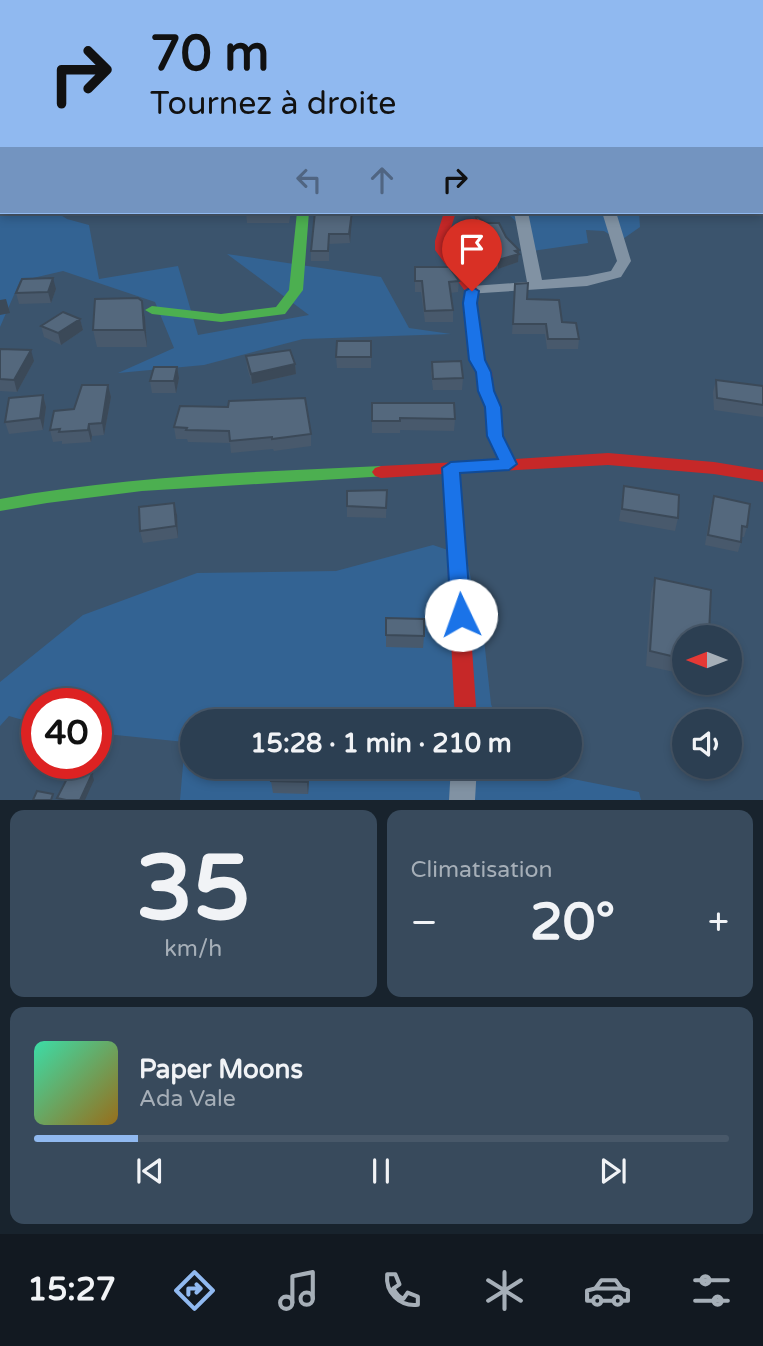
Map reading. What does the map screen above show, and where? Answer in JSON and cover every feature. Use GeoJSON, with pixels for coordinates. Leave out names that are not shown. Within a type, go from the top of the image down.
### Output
{"type":"FeatureCollection","features":[{"type":"Feature","properties":{"kind":"street"},"geometry":{"type":"LineString","coordinates":[[152,310],[221,318],[280,311],[296,290],[303,214]]}},
{"type":"Feature","properties":{"kind":"street"},"geometry":{"type":"LineString","coordinates":[[451,214],[442,232],[440,248],[446,260],[468,282],[472,291],[470,303],[477,360],[484,372],[486,391],[493,407],[495,436],[509,464]]}},
{"type":"Feature","properties":{"kind":"street"},"geometry":{"type":"LineString","coordinates":[[521,214],[535,284]]}},
{"type":"Feature","properties":{"kind":"street"},"geometry":{"type":"LineString","coordinates":[[472,291],[587,281],[616,274],[624,261],[610,214]]}},
{"type":"Feature","properties":{"kind":"street"},"geometry":{"type":"LineString","coordinates":[[0,505],[53,494],[141,486],[608,459],[714,468],[763,477]]}},
{"type":"Feature","properties":{"kind":"street"},"geometry":{"type":"LineString","coordinates":[[451,468],[465,709]]}},
{"type":"Feature","properties":{"kind":"street"},"geometry":{"type":"LineString","coordinates":[[462,800],[463,779]]}},
{"type":"Feature","properties":{"kind":"shaded area"},"geometry":{"type":"Polygon","coordinates":[[[0,214],[59,214],[89,225],[99,279],[178,266],[198,335],[309,315],[227,254],[381,277],[409,328],[451,334],[303,339],[204,365],[118,373],[174,348],[155,302],[63,271],[20,281],[0,327],[0,214]]]}},
{"type":"Feature","properties":{"kind":"shaded area"},"geometry":{"type":"Polygon","coordinates":[[[508,214],[639,214],[640,227],[620,241],[604,231],[586,230],[588,243],[532,251],[522,227],[508,214]]]}},
{"type":"Feature","properties":{"kind":"shaded area"},"geometry":{"type":"Polygon","coordinates":[[[433,545],[466,556],[484,639],[493,709],[180,709],[180,741],[112,735],[112,688],[21,688],[21,719],[9,716],[0,726],[0,682],[83,615],[197,573],[336,571],[433,545]]]}},
{"type":"Feature","properties":{"kind":"shaded area"},"geometry":{"type":"Polygon","coordinates":[[[182,779],[573,779],[639,792],[641,800],[180,800],[182,779]]]}},
{"type":"Feature","properties":{"kind":"building"},"geometry":{"type":"Polygon","coordinates":[[[315,214],[352,214],[349,234],[329,234],[328,251],[311,251],[315,214]]]}},
{"type":"Feature","properties":{"kind":"building"},"geometry":{"type":"Polygon","coordinates":[[[475,215],[486,223],[499,223],[506,237],[519,250],[515,251],[519,254],[498,260],[474,241],[484,238],[475,215]]]}},
{"type":"Feature","properties":{"kind":"building"},"geometry":{"type":"Polygon","coordinates":[[[415,267],[449,267],[459,281],[449,282],[453,310],[425,311],[422,281],[415,281],[415,267]]]}},
{"type":"Feature","properties":{"kind":"building"},"geometry":{"type":"Polygon","coordinates":[[[53,278],[48,292],[16,293],[22,279],[53,278]]]}},
{"type":"Feature","properties":{"kind":"building"},"geometry":{"type":"Polygon","coordinates":[[[528,283],[527,299],[559,300],[562,322],[576,323],[579,339],[548,339],[546,324],[513,324],[515,284],[528,283]]]}},
{"type":"Feature","properties":{"kind":"building"},"geometry":{"type":"Polygon","coordinates":[[[138,298],[142,301],[144,330],[93,330],[95,299],[138,298]]]}},
{"type":"Feature","properties":{"kind":"building"},"geometry":{"type":"Polygon","coordinates":[[[63,312],[80,319],[58,333],[41,326],[63,312]]]}},
{"type":"Feature","properties":{"kind":"building"},"geometry":{"type":"Polygon","coordinates":[[[337,341],[371,341],[371,357],[336,357],[337,341]]]}},
{"type":"Feature","properties":{"kind":"building"},"geometry":{"type":"Polygon","coordinates":[[[0,349],[31,350],[14,380],[0,379],[0,349]]]}},
{"type":"Feature","properties":{"kind":"building"},"geometry":{"type":"Polygon","coordinates":[[[290,350],[295,364],[251,374],[246,356],[290,350]]]}},
{"type":"Feature","properties":{"kind":"building"},"geometry":{"type":"Polygon","coordinates":[[[461,361],[463,378],[433,379],[432,362],[461,361]]]}},
{"type":"Feature","properties":{"kind":"building"},"geometry":{"type":"Polygon","coordinates":[[[154,367],[177,367],[174,381],[150,381],[154,367]]]}},
{"type":"Feature","properties":{"kind":"building"},"geometry":{"type":"Polygon","coordinates":[[[716,380],[763,386],[763,405],[717,398],[716,380]]]}},
{"type":"Feature","properties":{"kind":"building"},"geometry":{"type":"Polygon","coordinates":[[[82,385],[108,385],[102,423],[89,424],[88,430],[50,430],[54,411],[74,409],[82,385]]]}},
{"type":"Feature","properties":{"kind":"building"},"geometry":{"type":"Polygon","coordinates":[[[43,395],[40,418],[5,422],[9,398],[43,395]]]}},
{"type":"Feature","properties":{"kind":"building"},"geometry":{"type":"Polygon","coordinates":[[[305,398],[311,434],[230,441],[229,431],[186,430],[187,428],[174,427],[180,406],[228,407],[229,401],[305,398]]]}},
{"type":"Feature","properties":{"kind":"building"},"geometry":{"type":"Polygon","coordinates":[[[372,403],[454,403],[455,419],[400,418],[400,421],[372,421],[372,403]]]}},
{"type":"Feature","properties":{"kind":"building"},"geometry":{"type":"Polygon","coordinates":[[[624,486],[679,495],[678,518],[622,509],[624,486]]]}},
{"type":"Feature","properties":{"kind":"building"},"geometry":{"type":"Polygon","coordinates":[[[387,490],[386,508],[347,506],[347,491],[387,490]]]}},
{"type":"Feature","properties":{"kind":"building"},"geometry":{"type":"Polygon","coordinates":[[[714,496],[750,504],[747,527],[742,526],[741,542],[708,535],[714,496]]]}},
{"type":"Feature","properties":{"kind":"building"},"geometry":{"type":"Polygon","coordinates":[[[174,503],[176,526],[140,531],[139,507],[174,503]]]}},
{"type":"Feature","properties":{"kind":"building"},"geometry":{"type":"Polygon","coordinates":[[[655,578],[711,590],[709,625],[672,625],[672,656],[650,651],[655,578]]]}},
{"type":"Feature","properties":{"kind":"building"},"geometry":{"type":"Polygon","coordinates":[[[386,618],[424,619],[424,636],[386,635],[386,618]]]}},
{"type":"Feature","properties":{"kind":"building"},"geometry":{"type":"Polygon","coordinates":[[[67,779],[90,779],[80,800],[57,798],[67,779]]]}},
{"type":"Feature","properties":{"kind":"building"},"geometry":{"type":"Polygon","coordinates":[[[271,779],[307,779],[307,782],[271,779]]]}},
{"type":"Feature","properties":{"kind":"building"},"geometry":{"type":"Polygon","coordinates":[[[37,791],[53,794],[51,800],[33,800],[37,791]]]}},
{"type":"Feature","properties":{"kind":"traffic: fast"},"geometry":{"type":"LineString","coordinates":[[152,310],[221,318],[280,311],[296,290],[303,214]]}},
{"type":"Feature","properties":{"kind":"traffic: fast"},"geometry":{"type":"LineString","coordinates":[[0,505],[47,496],[142,485],[381,472]]}},
{"type":"Feature","properties":{"kind":"traffic: jam"},"geometry":{"type":"LineString","coordinates":[[449,214],[441,250],[472,291],[470,303],[477,360],[484,372],[486,391],[493,407],[495,436],[509,464]]}},
{"type":"Feature","properties":{"kind":"traffic: jam"},"geometry":{"type":"LineString","coordinates":[[381,472],[608,459],[714,468],[763,476]]}},
{"type":"Feature","properties":{"kind":"traffic: jam"},"geometry":{"type":"LineString","coordinates":[[451,468],[465,709]]}},
{"type":"Feature","properties":{"kind":"route"},"geometry":{"type":"LineString","coordinates":[[461,615],[451,468],[509,464],[495,436],[493,407],[486,391],[484,372],[477,360],[470,303],[472,291]]}}]}
